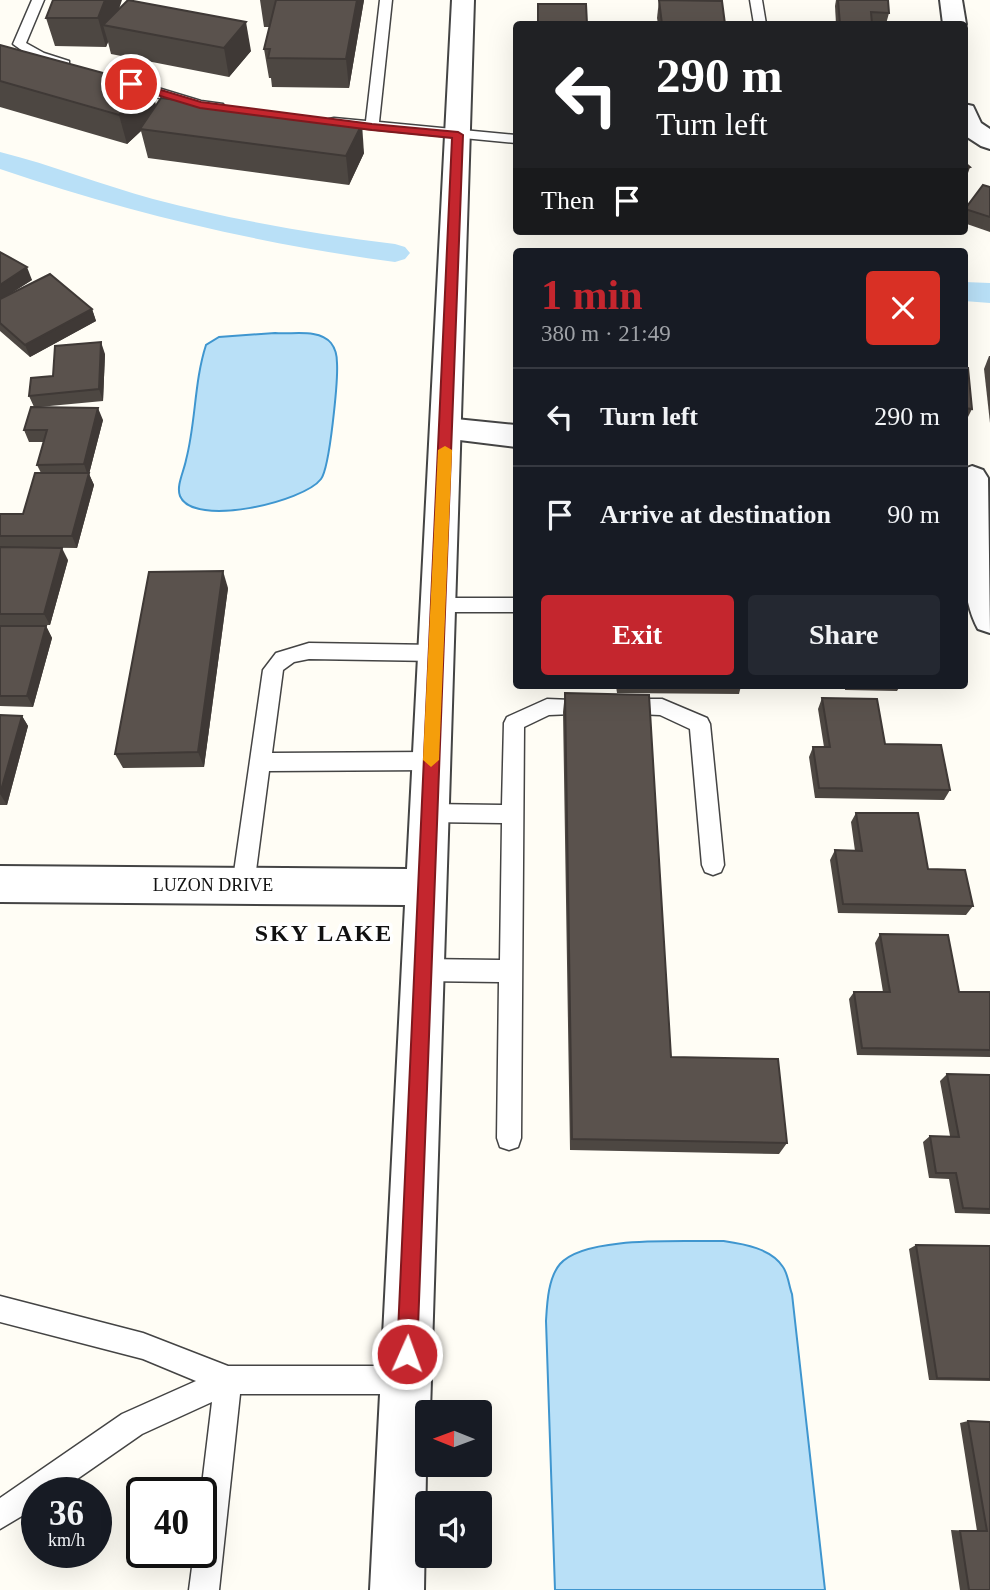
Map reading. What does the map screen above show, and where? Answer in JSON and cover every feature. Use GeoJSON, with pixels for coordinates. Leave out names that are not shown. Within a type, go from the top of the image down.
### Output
{"type":"FeatureCollection","features":[{"type":"Feature","properties":{"kind":"street"},"geometry":{"type":"LineString","coordinates":[[397,1590],[463,0]]}},
{"type":"Feature","properties":{"kind":"street"},"geometry":{"type":"LineString","coordinates":[[951,0],[954,21]]}},
{"type":"Feature","properties":{"kind":"street"},"geometry":{"type":"LineString","coordinates":[[446,429],[513,436]]}},
{"type":"Feature","properties":{"kind":"street"},"geometry":{"type":"LineString","coordinates":[[975,479],[976,545],[990,619]]}},
{"type":"Feature","properties":{"kind":"street","name":"LUZON DRIVE"},"geometry":{"type":"LineString","coordinates":[[0,884],[426,887]]}},
{"type":"Feature","properties":{"kind":"lane"},"geometry":{"type":"LineString","coordinates":[[37,0],[19,44],[39,56],[76,68]]}},
{"type":"Feature","properties":{"kind":"lane"},"geometry":{"type":"LineString","coordinates":[[372,127],[386,0]]}},
{"type":"Feature","properties":{"kind":"lane"},"geometry":{"type":"LineString","coordinates":[[756,0],[760,21]]}},
{"type":"Feature","properties":{"kind":"lane"},"geometry":{"type":"LineString","coordinates":[[113,79],[200,105],[226,108]]}},
{"type":"Feature","properties":{"kind":"lane"},"geometry":{"type":"LineString","coordinates":[[319,120],[513,139]]}},
{"type":"Feature","properties":{"kind":"lane"},"geometry":{"type":"LineString","coordinates":[[438,605],[513,605]]}},
{"type":"Feature","properties":{"kind":"lane"},"geometry":{"type":"LineString","coordinates":[[243,886],[276,662],[289,654],[309,651],[436,653]]}},
{"type":"Feature","properties":{"kind":"lane"},"geometry":{"type":"LineString","coordinates":[[509,1138],[514,723],[547,707],[662,708],[700,724],[713,865]]}},
{"type":"Feature","properties":{"kind":"lane"},"geometry":{"type":"LineString","coordinates":[[260,762],[431,761]]}},
{"type":"Feature","properties":{"kind":"lane"},"geometry":{"type":"LineString","coordinates":[[429,813],[512,814]]}},
{"type":"Feature","properties":{"kind":"lane"},"geometry":{"type":"LineString","coordinates":[[422,970],[510,971]]}},
{"type":"Feature","properties":{"kind":"lane"},"geometry":{"type":"LineString","coordinates":[[0,1309],[143,1346],[229,1380],[406,1380]]}},
{"type":"Feature","properties":{"kind":"lane"},"geometry":{"type":"LineString","coordinates":[[0,1515],[132,1424],[229,1380]]}},
{"type":"Feature","properties":{"kind":"lane"},"geometry":{"type":"LineString","coordinates":[[204,1590],[229,1380]]}},
{"type":"Feature","properties":{"kind":"water"},"geometry":{"type":"Polygon","coordinates":[[[275,333],[319,335],[331,343],[336,352],[333,423],[321,479],[311,488],[294,496],[249,508],[205,510],[189,505],[180,496],[179,488],[206,345],[219,337],[275,333]]]}},
{"type":"Feature","properties":{"kind":"water"},"geometry":{"type":"Polygon","coordinates":[[[723,1241],[764,1251],[785,1270],[792,1294],[825,1590],[555,1590],[546,1321],[553,1276],[560,1264],[591,1248],[637,1242],[723,1241]]]}},
{"type":"Feature","properties":{"kind":"building"},"geometry":{"type":"Polygon","coordinates":[[[53,0],[105,0],[98,18],[46,18],[53,0]]]}},
{"type":"Feature","properties":{"kind":"building"},"geometry":{"type":"Polygon","coordinates":[[[128,0],[246,22],[224,48],[103,25],[128,0]]]}},
{"type":"Feature","properties":{"kind":"building"},"geometry":{"type":"Polygon","coordinates":[[[276,0],[357,0],[346,59],[268,58],[270,49],[264,49],[276,0]]]}},
{"type":"Feature","properties":{"kind":"building"},"geometry":{"type":"Polygon","coordinates":[[[659,0],[722,1],[725,21],[662,21],[659,0]]]}},
{"type":"Feature","properties":{"kind":"building"},"geometry":{"type":"Polygon","coordinates":[[[838,0],[888,0],[889,13],[871,12],[872,21],[840,21],[838,0]]]}},
{"type":"Feature","properties":{"kind":"building"},"geometry":{"type":"Polygon","coordinates":[[[538,4],[586,4],[587,21],[538,21],[538,4]]]}},
{"type":"Feature","properties":{"kind":"building"},"geometry":{"type":"Polygon","coordinates":[[[0,45],[151,86],[119,115],[0,81],[0,45]]]}},
{"type":"Feature","properties":{"kind":"building"},"geometry":{"type":"Polygon","coordinates":[[[161,98],[362,124],[346,156],[140,129],[161,98]]]}},
{"type":"Feature","properties":{"kind":"building"},"geometry":{"type":"Polygon","coordinates":[[[983,185],[990,187],[990,217],[968,210],[968,205],[983,185]]]}},
{"type":"Feature","properties":{"kind":"building"},"geometry":{"type":"Polygon","coordinates":[[[0,252],[27,267],[0,285],[0,252]]]}},
{"type":"Feature","properties":{"kind":"building"},"geometry":{"type":"Polygon","coordinates":[[[50,274],[92,309],[25,345],[0,323],[0,299],[50,274]]]}},
{"type":"Feature","properties":{"kind":"building"},"geometry":{"type":"Polygon","coordinates":[[[101,342],[99,389],[29,396],[31,378],[53,376],[55,346],[101,342]]]}},
{"type":"Feature","properties":{"kind":"building"},"geometry":{"type":"Polygon","coordinates":[[[968,368],[972,409],[968,408],[968,368]]]}},
{"type":"Feature","properties":{"kind":"building"},"geometry":{"type":"Polygon","coordinates":[[[31,407],[98,408],[84,464],[37,465],[47,430],[24,430],[31,407]]]}},
{"type":"Feature","properties":{"kind":"building"},"geometry":{"type":"Polygon","coordinates":[[[35,473],[89,473],[72,536],[0,536],[0,514],[23,514],[35,473]]]}},
{"type":"Feature","properties":{"kind":"building"},"geometry":{"type":"Polygon","coordinates":[[[0,547],[62,548],[44,614],[0,614],[0,547]]]}},
{"type":"Feature","properties":{"kind":"building"},"geometry":{"type":"Polygon","coordinates":[[[223,571],[198,752],[115,754],[149,572],[223,571]]]}},
{"type":"Feature","properties":{"kind":"building"},"geometry":{"type":"Polygon","coordinates":[[[0,626],[46,626],[27,696],[0,696],[0,626]]]}},
{"type":"Feature","properties":{"kind":"building"},"geometry":{"type":"Polygon","coordinates":[[[565,693],[649,695],[671,1057],[778,1059],[787,1143],[572,1139],[565,693]]]}},
{"type":"Feature","properties":{"kind":"building"},"geometry":{"type":"Polygon","coordinates":[[[822,698],[877,699],[885,744],[941,745],[950,790],[819,788],[813,747],[830,747],[822,698]]]}},
{"type":"Feature","properties":{"kind":"building"},"geometry":{"type":"Polygon","coordinates":[[[0,715],[22,716],[0,794],[0,715]]]}},
{"type":"Feature","properties":{"kind":"building"},"geometry":{"type":"Polygon","coordinates":[[[856,813],[918,813],[928,869],[965,870],[973,906],[843,904],[835,850],[862,851],[856,813]]]}},
{"type":"Feature","properties":{"kind":"building"},"geometry":{"type":"Polygon","coordinates":[[[880,934],[948,935],[959,992],[990,992],[990,1050],[862,1048],[854,992],[890,992],[880,934]]]}},
{"type":"Feature","properties":{"kind":"building"},"geometry":{"type":"Polygon","coordinates":[[[947,1074],[990,1075],[990,1209],[963,1208],[956,1173],[936,1173],[930,1136],[959,1137],[947,1074]]]}},
{"type":"Feature","properties":{"kind":"building"},"geometry":{"type":"Polygon","coordinates":[[[916,1245],[990,1246],[990,1379],[937,1378],[916,1245]]]}},
{"type":"Feature","properties":{"kind":"building"},"geometry":{"type":"Polygon","coordinates":[[[968,1421],[990,1422],[990,1590],[969,1590],[960,1531],[987,1531],[968,1421]]]}},
{"type":"Feature","properties":{"kind":"waterway"},"geometry":{"type":"LineString","coordinates":[[0,160],[195,218],[345,247],[395,253]]}},
{"type":"Feature","properties":{"kind":"waterway"},"geometry":{"type":"LineString","coordinates":[[968,291],[990,293]]}},
{"type":"Feature","properties":{"kind":"slow traffic"},"geometry":{"type":"LineString","coordinates":[[431,760],[445,450]]}},
{"type":"Feature","properties":{"kind":"district","name":"SKY LAKE"},"geometry":{"type":"Point","coordinates":[324,933]}},
{"type":"Feature","properties":{"kind":"route"},"geometry":{"type":"LineString","coordinates":[[131,84],[200,105],[458,135],[407,1354]]}}]}
